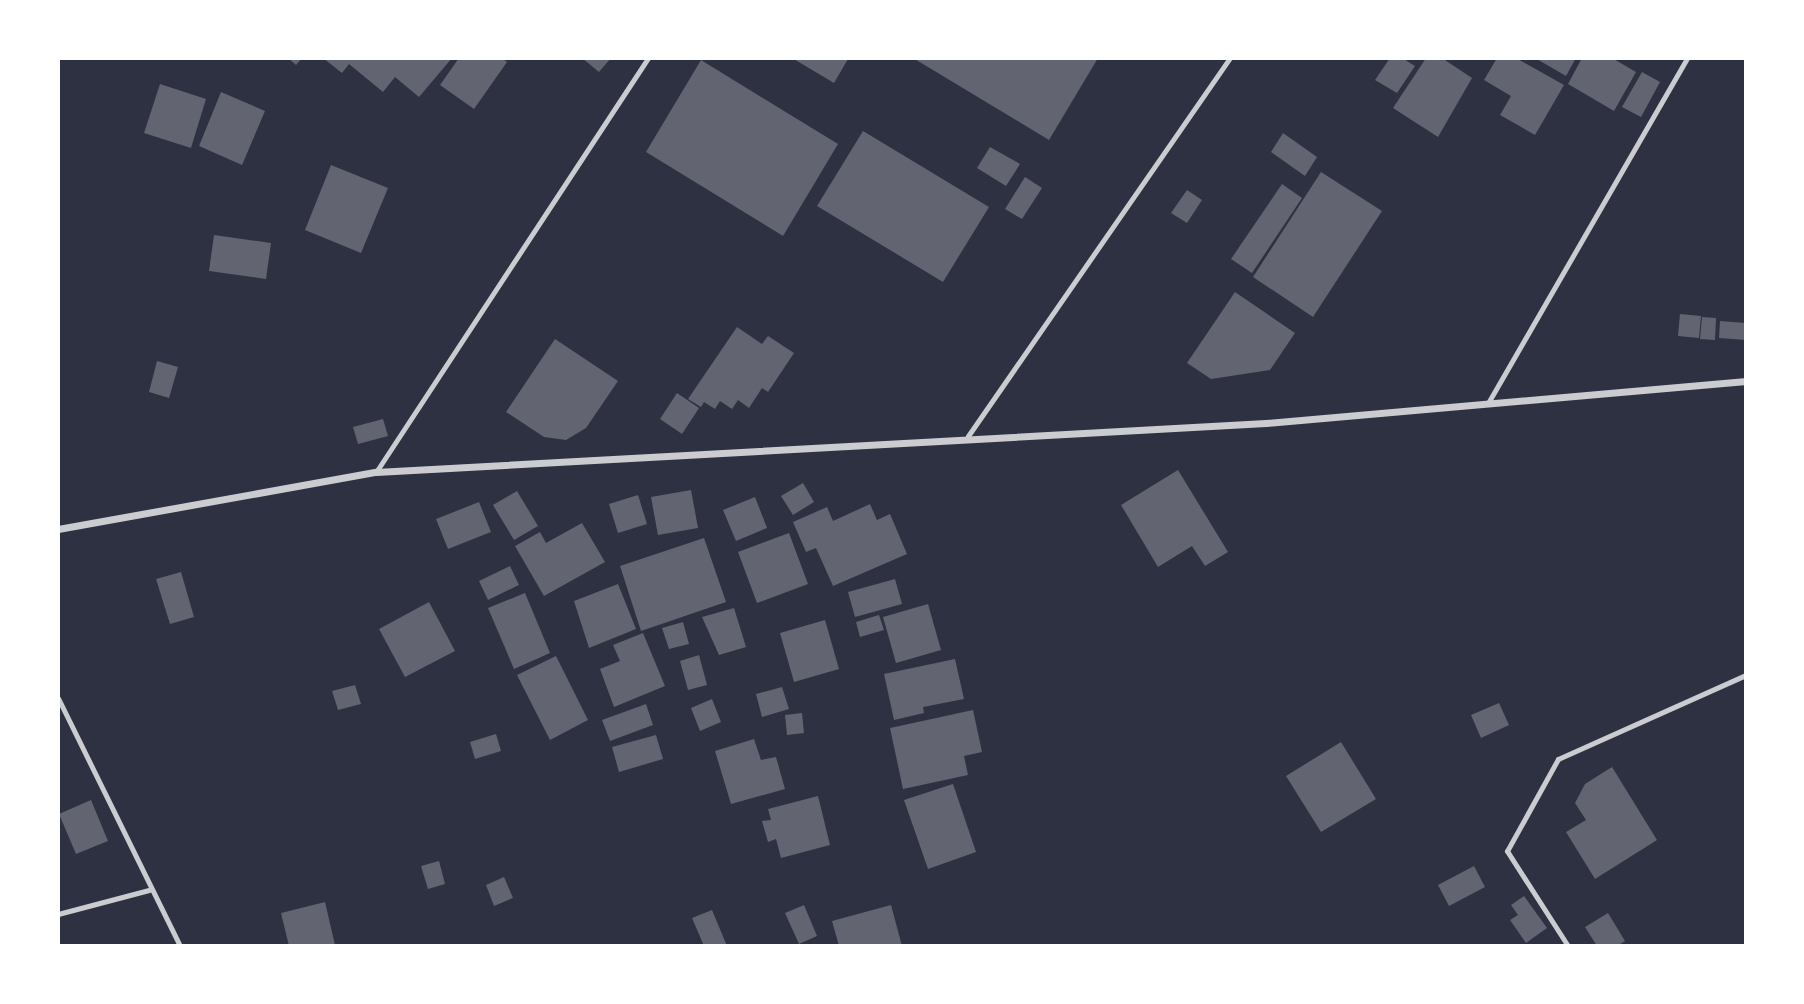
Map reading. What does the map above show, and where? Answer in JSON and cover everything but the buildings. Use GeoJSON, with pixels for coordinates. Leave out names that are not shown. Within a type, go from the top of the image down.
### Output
{"type":"FeatureCollection","features":[{"type":"Feature","properties":{"kind":"street"},"geometry":{"type":"LineString","coordinates":[[58,529],[376,472],[968,436],[1266,423],[1746,381]]}},
{"type":"Feature","properties":{"kind":"lane"},"geometry":{"type":"LineString","coordinates":[[376,472],[648,58]]}},
{"type":"Feature","properties":{"kind":"lane"},"geometry":{"type":"LineString","coordinates":[[968,436],[1230,58]]}},
{"type":"Feature","properties":{"kind":"lane"},"geometry":{"type":"LineString","coordinates":[[1488,403],[1687,58]]}},
{"type":"Feature","properties":{"kind":"lane"},"geometry":{"type":"LineString","coordinates":[[1568,946],[1507,851],[1558,758],[1746,675]]}},
{"type":"Feature","properties":{"kind":"lane"},"geometry":{"type":"LineString","coordinates":[[58,698],[149,890],[180,946]]}},
{"type":"Feature","properties":{"kind":"lane"},"geometry":{"type":"LineString","coordinates":[[58,914],[149,890]]}}]}
